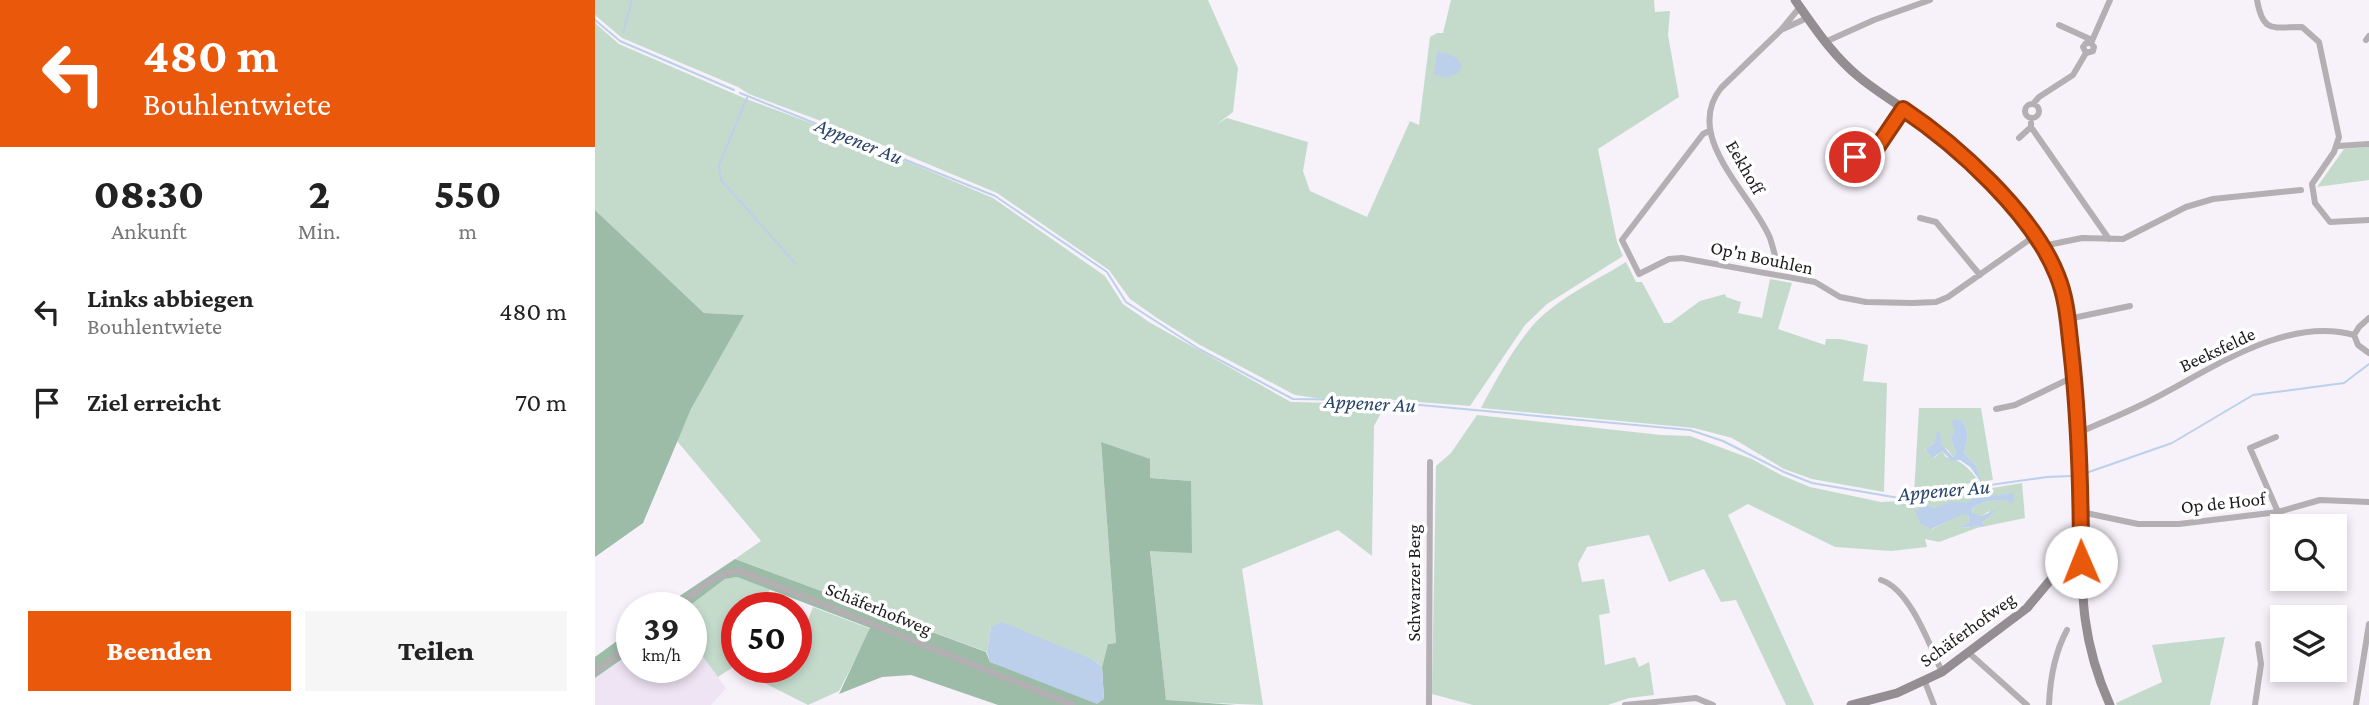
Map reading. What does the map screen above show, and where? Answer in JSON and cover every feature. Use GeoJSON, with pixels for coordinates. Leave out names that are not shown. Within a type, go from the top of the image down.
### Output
{"type":"FeatureCollection","features":[{"type":"Feature","properties":{"kind":"main road"},"geometry":{"type":"LineString","coordinates":[[1797,4],[1825,42],[1859,78],[1958,151],[2036,234],[2060,283],[2068,319],[2078,430],[2084,619],[2088,646],[2110,705]]}},
{"type":"Feature","properties":{"kind":"main road","name":"Schäferhofweg"},"geometry":{"type":"LineString","coordinates":[[1851,705],[1893,695],[1942,672],[2027,608],[2052,577],[2072,562],[2081,562]]}},
{"type":"Feature","properties":{"kind":"main road"},"geometry":{"type":"LineString","coordinates":[[2052,577],[2081,574]]}},
{"type":"Feature","properties":{"kind":"street"},"geometry":{"type":"LineString","coordinates":[[1825,42],[1874,20],[1930,0]]}},
{"type":"Feature","properties":{"kind":"street"},"geometry":{"type":"LineString","coordinates":[[2109,239],[2031,127],[2031,117],[2027,116],[2025,108],[2073,75],[2086,53],[2093,51],[2092,41],[2110,0]]}},
{"type":"Feature","properties":{"kind":"street"},"geometry":{"type":"LineString","coordinates":[[2257,0],[2260,18],[2266,25],[2302,27],[2319,42],[2339,137],[2338,146],[2312,184],[2315,203],[2330,222],[2369,220]]}},
{"type":"Feature","properties":{"kind":"street","name":"Eekhoff"},"geometry":{"type":"LineString","coordinates":[[1776,259],[1769,237],[1715,148],[1709,131],[1709,116],[1717,93],[1781,30],[1797,4]]}},
{"type":"Feature","properties":{"kind":"street","name":"Eekhoff"},"geometry":{"type":"LineString","coordinates":[[1781,30],[1807,18]]}},
{"type":"Feature","properties":{"kind":"street"},"geometry":{"type":"LineString","coordinates":[[2059,25],[2092,41]]}},
{"type":"Feature","properties":{"kind":"street"},"geometry":{"type":"LineString","coordinates":[[1874,152],[1903,109]]}},
{"type":"Feature","properties":{"kind":"street"},"geometry":{"type":"LineString","coordinates":[[2019,138],[2031,127]]}},
{"type":"Feature","properties":{"kind":"street","name":"Op'n Bouhlen"},"geometry":{"type":"LineString","coordinates":[[1709,131],[1703,134],[1622,240],[1639,274],[1669,259],[1682,258],[1815,282],[1840,297],[1866,303],[1937,302],[1948,298],[2036,234]]}},
{"type":"Feature","properties":{"kind":"street"},"geometry":{"type":"LineString","coordinates":[[2338,146],[2369,144]]}},
{"type":"Feature","properties":{"kind":"street"},"geometry":{"type":"LineString","coordinates":[[2043,246],[2082,238],[2123,239],[2186,207],[2213,199],[2301,190]]}},
{"type":"Feature","properties":{"kind":"street"},"geometry":{"type":"LineString","coordinates":[[1920,218],[1936,222],[1980,275]]}},
{"type":"Feature","properties":{"kind":"street"},"geometry":{"type":"LineString","coordinates":[[2068,319],[2130,306]]}},
{"type":"Feature","properties":{"kind":"street"},"geometry":{"type":"LineString","coordinates":[[2369,318],[2354,335],[2358,345],[2369,353]]}},
{"type":"Feature","properties":{"kind":"street","name":"Beeksfelde"},"geometry":{"type":"LineString","coordinates":[[2078,430],[2087,429],[2142,405],[2215,364],[2280,339],[2321,330],[2354,335]]}},
{"type":"Feature","properties":{"kind":"street"},"geometry":{"type":"LineString","coordinates":[[1996,409],[2015,405],[2074,379]]}},
{"type":"Feature","properties":{"kind":"street"},"geometry":{"type":"LineString","coordinates":[[2276,437],[2250,448],[2278,512]]}},
{"type":"Feature","properties":{"kind":"street","name":"Schwarzer Berg"},"geometry":{"type":"LineString","coordinates":[[1429,705],[1430,462]]}},
{"type":"Feature","properties":{"kind":"street","name":"Op de Hoof"},"geometry":{"type":"LineString","coordinates":[[2081,512],[2138,524],[2179,524],[2278,512],[2320,500],[2369,502]]}},
{"type":"Feature","properties":{"kind":"street","name":"Schäferhofweg"},"geometry":{"type":"LineString","coordinates":[[697,592],[720,575],[730,571],[740,572],[1073,705]]}},
{"type":"Feature","properties":{"kind":"street"},"geometry":{"type":"LineString","coordinates":[[1881,580],[1895,586],[1907,604],[1942,672]]}},
{"type":"Feature","properties":{"kind":"street"},"geometry":{"type":"LineString","coordinates":[[2356,705],[2369,624]]}},
{"type":"Feature","properties":{"kind":"street"},"geometry":{"type":"LineString","coordinates":[[2049,705],[2057,657],[2067,630]]}},
{"type":"Feature","properties":{"kind":"street"},"geometry":{"type":"LineString","coordinates":[[2255,705],[2261,664],[2258,643]]}},
{"type":"Feature","properties":{"kind":"street"},"geometry":{"type":"LineString","coordinates":[[1969,653],[2027,705]]}},
{"type":"Feature","properties":{"kind":"street"},"geometry":{"type":"LineString","coordinates":[[595,672],[616,656]]}},
{"type":"Feature","properties":{"kind":"street"},"geometry":{"type":"LineString","coordinates":[[1925,682],[1934,705]]}},
{"type":"Feature","properties":{"kind":"street"},"geometry":{"type":"LineString","coordinates":[[1625,705],[1696,698],[1713,705]]}},
{"type":"Feature","properties":{"kind":"street"},"geometry":{"type":"LineString","coordinates":[[1429,705],[1438,705]]}},
{"type":"Feature","properties":{"kind":"shaded area"},"geometry":{"type":"Polygon","coordinates":[[[707,662],[726,688],[711,705],[595,705],[595,678],[616,663],[616,683],[707,683],[707,662]]]}},
{"type":"Feature","properties":{"kind":"green space"},"geometry":{"type":"Polygon","coordinates":[[[595,0],[1208,0],[1238,68],[1233,112],[1217,124],[1227,118],[1308,142],[1303,171],[1310,191],[1367,217],[1410,121],[1419,125],[1430,37],[1443,33],[1451,0],[1654,0],[1655,12],[1670,11],[1668,35],[1679,97],[1598,149],[1617,242],[1623,256],[1547,304],[1525,325],[1470,406],[1367,398],[1323,399],[1295,395],[1200,345],[1157,318],[1130,299],[1109,270],[997,193],[861,136],[749,94],[622,38],[595,15],[595,0]]]}},
{"type":"Feature","properties":{"kind":"green space"},"geometry":{"type":"Polygon","coordinates":[[[595,23],[619,44],[744,98],[859,141],[993,198],[1105,276],[1123,304],[1149,322],[1291,402],[1386,404],[1374,426],[1372,556],[1338,530],[1242,569],[1263,705],[1166,701],[1150,550],[1191,481],[1150,478],[1101,442],[1116,643],[1108,644],[1102,667],[1094,660],[991,627],[987,652],[735,559],[761,541],[677,441],[691,409],[743,315],[704,313],[595,210],[595,23]]]}},
{"type":"Feature","properties":{"kind":"green space"},"geometry":{"type":"Polygon","coordinates":[[[2369,147],[2369,180],[2317,187],[2344,149],[2369,147]]]}},
{"type":"Feature","properties":{"kind":"green space"},"geometry":{"type":"Polygon","coordinates":[[[595,210],[704,313],[744,315],[691,409],[643,523],[595,557],[595,210]]]}},
{"type":"Feature","properties":{"kind":"green space"},"geometry":{"type":"Polygon","coordinates":[[[1626,262],[1636,282],[1642,282],[1664,323],[1670,323],[1700,301],[1725,294],[1726,297],[1741,302],[1738,313],[1762,318],[1770,279],[1792,283],[1778,329],[1825,345],[1826,339],[1840,339],[1868,345],[1863,381],[1887,383],[1884,492],[1812,479],[1784,469],[1732,438],[1694,428],[1481,408],[1515,349],[1539,319],[1574,292],[1626,262]]]}},
{"type":"Feature","properties":{"kind":"green space"},"geometry":{"type":"Polygon","coordinates":[[[1919,408],[1981,408],[1993,480],[1980,482],[1914,494],[1919,408]],[[1963,421],[1950,438],[1956,452],[1953,457],[1948,450],[1935,442],[1925,450],[1934,458],[1942,451],[1946,457],[1966,466],[1980,482],[1976,465],[1964,453],[1967,436],[1963,421]]]}},
{"type":"Feature","properties":{"kind":"green space"},"geometry":{"type":"Polygon","coordinates":[[[1477,415],[1690,436],[1752,459],[1810,487],[1881,502],[1921,500],[2022,483],[2025,518],[1977,528],[1939,542],[1925,539],[1927,547],[1891,551],[1835,547],[1748,504],[1728,515],[1814,705],[1786,705],[1736,600],[1721,602],[1704,569],[1669,582],[1649,535],[1587,547],[1578,564],[1582,582],[1604,579],[1610,613],[1599,615],[1605,665],[1635,657],[1639,667],[1649,662],[1654,695],[1629,698],[1608,705],[1473,705],[1432,694],[1436,466],[1451,453],[1477,415]],[[1986,501],[1936,508],[1927,505],[1932,529],[1964,513],[1968,515],[1969,522],[1960,528],[1983,526],[1982,522],[1990,511],[1981,516],[1972,514],[1973,507],[1986,501]]]}},
{"type":"Feature","properties":{"kind":"green space"},"geometry":{"type":"Polygon","coordinates":[[[1101,442],[1150,459],[1150,478],[1191,481],[1192,553],[1150,551],[1166,700],[1236,705],[998,705],[911,675],[882,677],[839,694],[870,628],[812,606],[812,592],[776,592],[737,577],[725,579],[707,593],[686,592],[735,559],[986,652],[990,662],[1104,699],[1102,667],[1108,644],[1116,643],[1101,442]]]}},
{"type":"Feature","properties":{"kind":"green space"},"geometry":{"type":"Polygon","coordinates":[[[737,577],[770,589],[768,592],[721,592],[721,675],[718,677],[707,662],[707,593],[725,579],[737,577]]]}},
{"type":"Feature","properties":{"kind":"green space"},"geometry":{"type":"Polygon","coordinates":[[[813,607],[871,629],[839,691],[808,705],[765,683],[812,683],[813,607]]]}},
{"type":"Feature","properties":{"kind":"green space"},"geometry":{"type":"Polygon","coordinates":[[[2225,637],[2210,705],[2117,705],[2116,703],[2162,682],[2152,645],[2225,637]]]}},
{"type":"Feature","properties":{"kind":"green space"},"geometry":{"type":"Polygon","coordinates":[[[616,642],[616,663],[595,678],[595,657],[616,642]]]}},
{"type":"Feature","properties":{"kind":"water"},"geometry":{"type":"Polygon","coordinates":[[[1437,52],[1458,59],[1462,66],[1458,73],[1445,78],[1434,74],[1437,52]]]}},
{"type":"Feature","properties":{"kind":"water"},"geometry":{"type":"Polygon","coordinates":[[[1954,419],[1963,421],[1965,425],[1967,436],[1964,453],[1976,465],[1981,482],[1970,467],[1960,460],[1952,461],[1942,451],[1933,458],[1925,450],[1935,442],[1936,433],[1940,432],[1941,444],[1953,457],[1956,452],[1950,438],[1955,431],[1952,422],[1954,419]]]}},
{"type":"Feature","properties":{"kind":"water"},"geometry":{"type":"Polygon","coordinates":[[[2013,493],[2015,499],[2012,504],[2007,500],[1987,501],[1973,507],[1972,513],[1981,516],[1998,509],[1982,522],[1984,526],[1959,528],[1969,522],[1968,515],[1964,514],[1931,529],[1921,524],[1915,511],[1927,505],[1936,508],[1951,502],[1966,503],[1972,499],[2013,493]]]}},
{"type":"Feature","properties":{"kind":"water"},"geometry":{"type":"Polygon","coordinates":[[[1002,622],[1094,660],[1102,667],[1104,699],[1097,704],[990,662],[987,652],[991,627],[1002,622]]]}},
{"type":"Feature","properties":{"kind":"waterway"},"geometry":{"type":"LineString","coordinates":[[623,33],[632,0]]}},
{"type":"Feature","properties":{"kind":"waterway","name":"Appener Au"},"geometry":{"type":"LineString","coordinates":[[595,20],[620,41],[734,90]]}},
{"type":"Feature","properties":{"kind":"waterway","name":"Appener Au"},"geometry":{"type":"LineString","coordinates":[[740,93],[995,196],[1107,272],[1126,302],[1199,349],[1293,399],[1366,400],[1690,430],[1723,441],[1812,483],[1899,498],[2047,477],[2072,476]]}},
{"type":"Feature","properties":{"kind":"waterway"},"geometry":{"type":"LineString","coordinates":[[747,98],[719,165],[721,180],[795,263]]}},
{"type":"Feature","properties":{"kind":"waterway","name":"Appener Au"},"geometry":{"type":"LineString","coordinates":[[2086,473],[2172,443],[2253,395],[2344,383],[2369,364]]}},
{"type":"Feature","properties":{"kind":"route"},"geometry":{"type":"LineString","coordinates":[[1855,157],[1874,152],[1903,109],[1927,125],[1980,172],[2036,234],[2052,261],[2064,295],[2074,379],[2081,562]]}}]}
